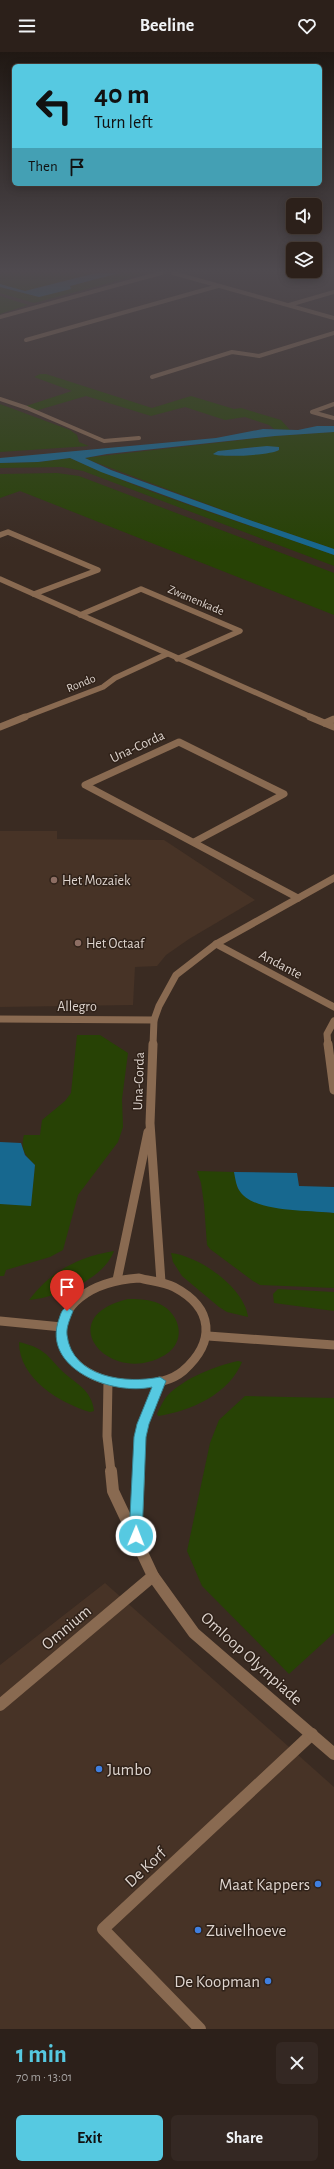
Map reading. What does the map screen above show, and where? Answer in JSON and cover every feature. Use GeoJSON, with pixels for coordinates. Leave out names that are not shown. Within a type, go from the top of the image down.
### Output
{"type":"FeatureCollection","features":[{"type":"Feature","properties":{"kind":"street"},"geometry":{"type":"LineString","coordinates":[[152,377],[190,365]]}},
{"type":"Feature","properties":{"kind":"street"},"geometry":{"type":"LineString","coordinates":[[0,399],[27,408],[104,441],[139,438]]}},
{"type":"Feature","properties":{"kind":"street"},"geometry":{"type":"LineString","coordinates":[[334,404],[312,412],[334,418]]}},
{"type":"Feature","properties":{"kind":"street"},"geometry":{"type":"LineString","coordinates":[[0,535],[8,532],[98,570],[34,594]]}},
{"type":"Feature","properties":{"kind":"street"},"geometry":{"type":"LineString","coordinates":[[0,579],[177,659],[334,727]]}},
{"type":"Feature","properties":{"kind":"street","name":"Zwanenkade"},"geometry":{"type":"LineString","coordinates":[[80,615],[141,590],[240,631],[177,659]]}},
{"type":"Feature","properties":{"kind":"street","name":"Rondo"},"geometry":{"type":"LineString","coordinates":[[0,727],[56,703],[103,687],[115,678],[167,654]]}},
{"type":"Feature","properties":{"kind":"street"},"geometry":{"type":"LineString","coordinates":[[325,723],[334,719]]}},
{"type":"Feature","properties":{"kind":"street","name":"Una-Corda"},"geometry":{"type":"LineString","coordinates":[[194,842],[284,794],[179,742],[85,785],[298,898]]}},
{"type":"Feature","properties":{"kind":"street","name":"Una-Corda"},"geometry":{"type":"LineString","coordinates":[[161,1282],[150,1123],[154,1020],[159,1006],[176,975],[216,944],[334,878]]}},
{"type":"Feature","properties":{"kind":"street","name":"Andante"},"geometry":{"type":"LineString","coordinates":[[216,944],[334,1007]]}},
{"type":"Feature","properties":{"kind":"street","name":"Allegro"},"geometry":{"type":"LineString","coordinates":[[0,1019],[154,1020]]}},
{"type":"Feature","properties":{"kind":"street"},"geometry":{"type":"LineString","coordinates":[[334,1021],[328,1034],[334,1090]]}},
{"type":"Feature","properties":{"kind":"street","name":"Una-Corda"},"geometry":{"type":"LineString","coordinates":[[117,1280],[150,1123]]}},
{"type":"Feature","properties":{"kind":"street"},"geometry":{"type":"LineString","coordinates":[[140,1278],[161,1282],[182,1290],[197,1303],[206,1319],[208,1336],[200,1355],[193,1363],[173,1377],[160,1381],[134,1385],[108,1381],[87,1372],[72,1360],[63,1344],[62,1327],[67,1311],[79,1297],[97,1286],[117,1280],[140,1278]]}},
{"type":"Feature","properties":{"kind":"street"},"geometry":{"type":"LineString","coordinates":[[0,1321],[62,1327]]}},
{"type":"Feature","properties":{"kind":"street"},"geometry":{"type":"LineString","coordinates":[[208,1336],[334,1345]]}},
{"type":"Feature","properties":{"kind":"street","name":"Omloop Olympiade"},"geometry":{"type":"LineString","coordinates":[[108,1381],[107,1436],[113,1491],[136,1536],[153,1576],[194,1632],[334,1754]]}},
{"type":"Feature","properties":{"kind":"street","name":"Omloop Olympiade"},"geometry":{"type":"LineString","coordinates":[[136,1536],[140,1437],[143,1424],[160,1381]]}},
{"type":"Feature","properties":{"kind":"street","name":"Omnium"},"geometry":{"type":"LineString","coordinates":[[0,1705],[153,1576]]}},
{"type":"Feature","properties":{"kind":"street","name":"De Korf"},"geometry":{"type":"LineString","coordinates":[[200,2029],[103,1929],[312,1734]]}},
{"type":"Feature","properties":{"kind":"shaded area"},"geometry":{"type":"Polygon","coordinates":[[[0,831],[57,831],[57,839],[164,840],[255,900],[189,939],[166,955],[157,966],[135,967],[133,1005],[0,1007],[0,831]]]}},
{"type":"Feature","properties":{"kind":"shaded area"},"geometry":{"type":"Polygon","coordinates":[[[105,1583],[334,1787],[334,2029],[0,2029],[0,1665],[105,1583]]]}},
{"type":"Feature","properties":{"kind":"green space"},"geometry":{"type":"Polygon","coordinates":[[[40,374],[46,374],[152,408],[191,396],[234,409],[241,408],[281,420],[290,430],[274,429],[269,425],[245,417],[225,420],[185,407],[151,416],[86,396],[35,411],[23,407],[72,391],[34,377],[40,374]]]}},
{"type":"Feature","properties":{"kind":"green space"},"geometry":{"type":"Polygon","coordinates":[[[0,404],[70,430],[77,435],[79,442],[89,446],[0,452],[0,404]]]}},
{"type":"Feature","properties":{"kind":"green space"},"geometry":{"type":"Polygon","coordinates":[[[334,432],[334,549],[244,518],[84,458],[275,436],[334,432]],[[258,447],[244,448],[230,456],[278,451],[258,447]]]}},
{"type":"Feature","properties":{"kind":"green space"},"geometry":{"type":"Polygon","coordinates":[[[70,458],[135,485],[334,555],[334,566],[83,471],[62,467],[0,468],[0,463],[38,462],[70,458]]]}},
{"type":"Feature","properties":{"kind":"green space"},"geometry":{"type":"Polygon","coordinates":[[[57,473],[79,476],[334,573],[334,615],[20,491],[0,498],[0,474],[57,473]]]}},
{"type":"Feature","properties":{"kind":"green space"},"geometry":{"type":"Polygon","coordinates":[[[77,1035],[100,1035],[128,1053],[122,1099],[123,1127],[118,1142],[78,1195],[63,1250],[50,1257],[6,1270],[4,1276],[0,1276],[0,1204],[31,1205],[35,1165],[24,1152],[24,1135],[40,1135],[42,1120],[65,1101],[71,1093],[77,1035]]]}},
{"type":"Feature","properties":{"kind":"green space"},"geometry":{"type":"Polygon","coordinates":[[[197,1171],[234,1172],[238,1189],[313,1211],[334,1213],[334,1288],[260,1285],[210,1249],[207,1245],[204,1204],[201,1183],[197,1171]]]}},
{"type":"Feature","properties":{"kind":"green space"},"geometry":{"type":"Polygon","coordinates":[[[114,1251],[100,1270],[78,1285],[53,1295],[29,1300],[46,1281],[66,1267],[89,1257],[114,1251]]]}},
{"type":"Feature","properties":{"kind":"green space"},"geometry":{"type":"Polygon","coordinates":[[[171,1253],[182,1255],[194,1260],[207,1267],[229,1284],[245,1306],[248,1317],[227,1312],[219,1307],[182,1276],[173,1262],[171,1253]]]}},
{"type":"Feature","properties":{"kind":"green space"},"geometry":{"type":"Polygon","coordinates":[[[278,1289],[334,1292],[334,1311],[274,1303],[273,1294],[278,1289]]]}},
{"type":"Feature","properties":{"kind":"green space"},"geometry":{"type":"Polygon","coordinates":[[[128,1299],[155,1302],[163,1306],[175,1318],[179,1334],[177,1342],[165,1355],[144,1363],[125,1363],[108,1357],[96,1346],[91,1333],[93,1320],[105,1308],[128,1299]]]}},
{"type":"Feature","properties":{"kind":"green space"},"geometry":{"type":"Polygon","coordinates":[[[19,1342],[33,1346],[42,1351],[65,1374],[82,1387],[93,1403],[94,1411],[90,1412],[78,1408],[54,1396],[43,1388],[26,1367],[21,1355],[19,1342]]]}},
{"type":"Feature","properties":{"kind":"green space"},"geometry":{"type":"Polygon","coordinates":[[[238,1361],[242,1362],[236,1373],[228,1383],[208,1399],[183,1410],[158,1416],[157,1414],[166,1397],[183,1383],[210,1369],[238,1361]]]}},
{"type":"Feature","properties":{"kind":"green space"},"geometry":{"type":"Polygon","coordinates":[[[245,1396],[334,1398],[334,1633],[289,1674],[202,1586],[187,1551],[210,1443],[219,1420],[245,1396]]]}},
{"type":"Feature","properties":{"kind":"water"},"geometry":{"type":"Polygon","coordinates":[[[317,426],[334,426],[334,432],[275,436],[107,454],[85,458],[111,470],[334,549],[334,555],[101,472],[70,458],[38,462],[0,463],[0,458],[216,438],[263,429],[298,430],[317,426]]]}},
{"type":"Feature","properties":{"kind":"water"},"geometry":{"type":"Polygon","coordinates":[[[267,446],[279,447],[279,450],[274,452],[246,455],[226,456],[213,454],[218,451],[267,446]]]}},
{"type":"Feature","properties":{"kind":"water"},"geometry":{"type":"Polygon","coordinates":[[[0,1142],[21,1143],[25,1155],[35,1165],[31,1206],[0,1204],[0,1142]]]}},
{"type":"Feature","properties":{"kind":"water"},"geometry":{"type":"Polygon","coordinates":[[[234,1172],[297,1173],[299,1186],[334,1187],[334,1213],[282,1209],[256,1203],[246,1197],[239,1190],[234,1172]]]}},
{"type":"Feature","properties":{"kind":"place","name":"Het Mozaïek"},"geometry":{"type":"Point","coordinates":[54,880]}},
{"type":"Feature","properties":{"kind":"place","name":"Het Octaaf"},"geometry":{"type":"Point","coordinates":[78,943]}},
{"type":"Feature","properties":{"kind":"place","name":"Jumbo"},"geometry":{"type":"Point","coordinates":[99,1769]}},
{"type":"Feature","properties":{"kind":"place","name":"Maat Kappers"},"geometry":{"type":"Point","coordinates":[318,1884]}},
{"type":"Feature","properties":{"kind":"place","name":"Zuivelhoeve"},"geometry":{"type":"Point","coordinates":[198,1930]}},
{"type":"Feature","properties":{"kind":"place","name":"De Koopman"},"geometry":{"type":"Point","coordinates":[268,1981]}},
{"type":"Feature","properties":{"kind":"route"},"geometry":{"type":"LineString","coordinates":[[67,1311],[61,1335],[67,1352],[79,1367],[97,1378],[121,1384],[148,1384],[160,1381],[143,1424],[140,1437],[136,1536]]}}]}
